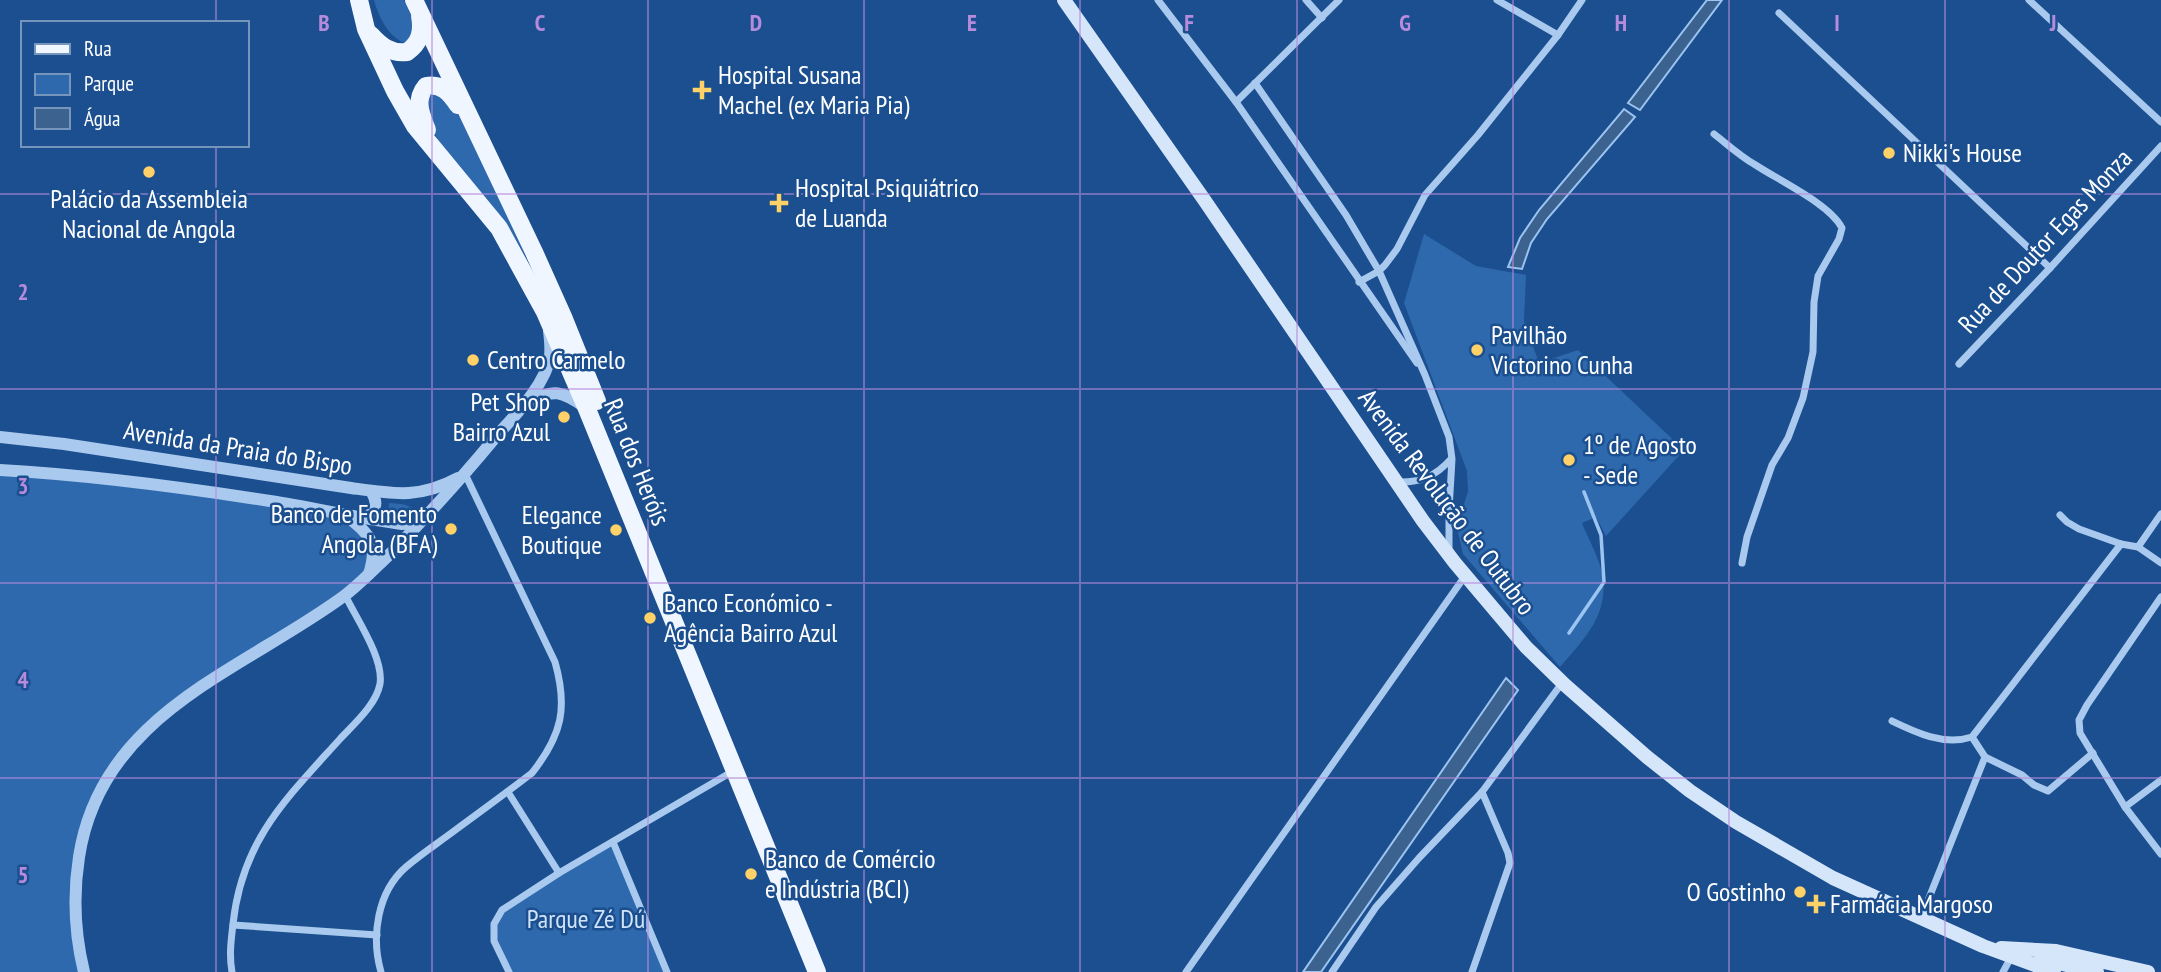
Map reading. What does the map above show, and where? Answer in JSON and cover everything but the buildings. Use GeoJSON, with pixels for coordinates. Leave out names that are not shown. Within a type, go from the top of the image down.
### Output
{"type":"FeatureCollection","features":[{"type":"Feature","properties":{"kind":"main road","name":"Rua dos Heróis"},"geometry":{"type":"LineString","coordinates":[[359,0],[366,29],[415,126],[499,228],[545,312],[817,972]]}},
{"type":"Feature","properties":{"kind":"main road","name":"Avenida Revolução de Outubro"},"geometry":{"type":"LineString","coordinates":[[1064,0],[1450,556],[1526,646],[1562,682],[1647,757],[1736,822],[1833,878],[1985,947],[2054,972]]}},
{"type":"Feature","properties":{"kind":"main road","name":"Rua dos Heróis"},"geometry":{"type":"LineString","coordinates":[[416,4],[564,319],[827,972]]}},
{"type":"Feature","properties":{"kind":"main road"},"geometry":{"type":"LineString","coordinates":[[366,29],[382,46],[397,52],[407,52],[415,45],[421,33],[416,4]]}},
{"type":"Feature","properties":{"kind":"main road"},"geometry":{"type":"LineString","coordinates":[[441,157],[428,135],[420,113],[419,98],[426,86],[448,91],[474,127]]}},
{"type":"Feature","properties":{"kind":"main road","name":"Avenida Revolução de Outubro"},"geometry":{"type":"LineString","coordinates":[[1985,947],[2006,967],[2027,972]]}},
{"type":"Feature","properties":{"kind":"main road","name":"Avenida Revolução de Outubro"},"geometry":{"type":"LineString","coordinates":[[1985,947],[2097,972]]}},
{"type":"Feature","properties":{"kind":"main road","name":"Avenida Revolução de Outubro"},"geometry":{"type":"LineString","coordinates":[[1985,947],[2056,951],[2148,972]]}},
{"type":"Feature","properties":{"kind":"street"},"geometry":{"type":"LineString","coordinates":[[1158,0],[1237,102],[1425,375]]}},
{"type":"Feature","properties":{"kind":"street"},"geometry":{"type":"LineString","coordinates":[[1306,0],[1322,18]]}},
{"type":"Feature","properties":{"kind":"street"},"geometry":{"type":"LineString","coordinates":[[1237,102],[1339,0]]}},
{"type":"Feature","properties":{"kind":"street"},"geometry":{"type":"LineString","coordinates":[[1497,0],[1558,34]]}},
{"type":"Feature","properties":{"kind":"street"},"geometry":{"type":"LineString","coordinates":[[1359,282],[1379,271],[1397,249],[1425,195],[1478,135],[1582,0]]}},
{"type":"Feature","properties":{"kind":"street"},"geometry":{"type":"LineString","coordinates":[[2029,0],[2161,121]]}},
{"type":"Feature","properties":{"kind":"street"},"geometry":{"type":"LineString","coordinates":[[1779,13],[2050,268]]}},
{"type":"Feature","properties":{"kind":"street"},"geometry":{"type":"LineString","coordinates":[[1255,83],[1346,215],[1379,271],[1425,375],[1449,437],[1452,458],[1450,556]]}},
{"type":"Feature","properties":{"kind":"street"},"geometry":{"type":"LineString","coordinates":[[1714,134],[1750,162],[1824,207],[1838,219],[1842,228],[1839,239],[1818,276],[1814,302],[1813,352],[1804,398],[1788,438],[1772,465],[1747,537],[1742,563]]}},
{"type":"Feature","properties":{"kind":"street","name":"Rua de Doutor Egas Monza"},"geometry":{"type":"LineString","coordinates":[[1959,364],[2161,146]]}},
{"type":"Feature","properties":{"kind":"street"},"geometry":{"type":"LineString","coordinates":[[84,972],[75,899],[80,845],[94,800],[118,761],[133,741],[174,706],[207,682],[345,595],[426,518],[534,391],[548,363],[550,344],[545,312]]}},
{"type":"Feature","properties":{"kind":"street"},"geometry":{"type":"LineString","coordinates":[[520,409],[540,395],[558,393],[570,397],[587,409]]}},
{"type":"Feature","properties":{"kind":"street","name":"Avenida da Praia do Bispo"},"geometry":{"type":"LineString","coordinates":[[0,437],[54,442],[371,491],[420,493],[443,486],[465,474]]}},
{"type":"Feature","properties":{"kind":"street"},"geometry":{"type":"LineString","coordinates":[[1397,482],[1411,483],[1428,478],[1452,458]]}},
{"type":"Feature","properties":{"kind":"street","name":"Avenida da Praia do Bispo"},"geometry":{"type":"LineString","coordinates":[[0,470],[108,479],[268,501],[402,524],[426,518]]}},
{"type":"Feature","properties":{"kind":"street"},"geometry":{"type":"LineString","coordinates":[[381,972],[377,935],[379,916],[388,890],[404,868],[532,773],[546,755],[557,731],[562,709],[561,686],[555,662],[465,474]]}},
{"type":"Feature","properties":{"kind":"street"},"geometry":{"type":"LineString","coordinates":[[366,518],[373,513],[376,506],[376,499],[371,491]]}},
{"type":"Feature","properties":{"kind":"street"},"geometry":{"type":"LineString","coordinates":[[345,514],[364,530],[373,543],[374,555],[369,574]]}},
{"type":"Feature","properties":{"kind":"street"},"geometry":{"type":"LineString","coordinates":[[2060,514],[2079,529],[2138,547],[2161,563]]}},
{"type":"Feature","properties":{"kind":"street"},"geometry":{"type":"LineString","coordinates":[[2138,547],[2161,514]]}},
{"type":"Feature","properties":{"kind":"street"},"geometry":{"type":"LineString","coordinates":[[1892,721],[1910,730],[1950,742],[1972,737],[2121,544]]}},
{"type":"Feature","properties":{"kind":"street"},"geometry":{"type":"LineString","coordinates":[[1186,972],[1465,575]]}},
{"type":"Feature","properties":{"kind":"street"},"geometry":{"type":"LineString","coordinates":[[232,972],[230,947],[235,903],[240,880],[256,844],[282,803],[370,705],[380,683],[380,670],[375,654],[345,595]]}},
{"type":"Feature","properties":{"kind":"street"},"geometry":{"type":"LineString","coordinates":[[2161,597],[2079,720],[2080,733],[2124,807],[2161,854]]}},
{"type":"Feature","properties":{"kind":"street"},"geometry":{"type":"LineString","coordinates":[[1332,972],[1376,907],[1482,792],[1562,682]]}},
{"type":"Feature","properties":{"kind":"street"},"geometry":{"type":"LineString","coordinates":[[1972,737],[1985,757],[2048,791],[2094,753]]}},
{"type":"Feature","properties":{"kind":"street"},"geometry":{"type":"LineString","coordinates":[[1920,918],[1985,757]]}},
{"type":"Feature","properties":{"kind":"street"},"geometry":{"type":"LineString","coordinates":[[509,972],[494,942],[494,924],[502,910],[559,873],[736,770]]}},
{"type":"Feature","properties":{"kind":"street"},"geometry":{"type":"LineString","coordinates":[[2124,807],[2161,780]]}},
{"type":"Feature","properties":{"kind":"street"},"geometry":{"type":"LineString","coordinates":[[508,792],[559,873]]}},
{"type":"Feature","properties":{"kind":"street"},"geometry":{"type":"LineString","coordinates":[[1472,972],[1510,863],[1482,792]]}},
{"type":"Feature","properties":{"kind":"street"},"geometry":{"type":"LineString","coordinates":[[613,842],[667,972]]}},
{"type":"Feature","properties":{"kind":"street"},"geometry":{"type":"LineString","coordinates":[[233,925],[377,935]]}},
{"type":"Feature","properties":{"kind":"green space"},"geometry":{"type":"Polygon","coordinates":[[[374,0],[404,0],[413,20],[413,37],[404,43],[398,40],[381,19],[374,0]]]}},
{"type":"Feature","properties":{"kind":"green space"},"geometry":{"type":"Polygon","coordinates":[[[437,93],[448,98],[462,121],[546,297],[503,219],[437,138],[427,109],[428,97],[437,93]]]}},
{"type":"Feature","properties":{"kind":"green space","name":"1º de Agosto - Sede"},"geometry":{"type":"Polygon","coordinates":[[[1424,234],[1476,266],[1526,275],[1524,321],[1539,363],[1578,350],[1684,450],[1606,536],[1596,517],[1582,523],[1601,569],[1603,598],[1587,635],[1560,667],[1463,554],[1457,528],[1468,491],[1467,471],[1404,303],[1424,234]]]}},
{"type":"Feature","properties":{"kind":"green space"},"geometry":{"type":"Polygon","coordinates":[[[0,470],[345,514],[367,533],[369,574],[174,706],[104,782],[76,871],[84,972],[0,972],[0,470]]]}},
{"type":"Feature","properties":{"kind":"green space"},"geometry":{"type":"Polygon","coordinates":[[[389,503],[407,505],[416,512],[412,517],[388,516],[389,503]]]}},
{"type":"Feature","properties":{"kind":"green space","name":"Parque Zé Dú"},"geometry":{"type":"Polygon","coordinates":[[[613,842],[667,972],[509,972],[494,941],[497,916],[613,842]]]}},
{"type":"Feature","properties":{"kind":"water"},"geometry":{"type":"Polygon","coordinates":[[[1707,0],[1722,0],[1640,110],[1628,103],[1707,0]]]}},
{"type":"Feature","properties":{"kind":"water"},"geometry":{"type":"Polygon","coordinates":[[[1624,109],[1635,117],[1547,219],[1531,243],[1522,269],[1508,267],[1520,238],[1539,210],[1624,109]]]}},
{"type":"Feature","properties":{"kind":"water"},"geometry":{"type":"Polygon","coordinates":[[[1506,678],[1518,690],[1321,972],[1303,972],[1506,678]]]}},
{"type":"Feature","properties":{"kind":"waterway"},"geometry":{"type":"LineString","coordinates":[[1569,633],[1604,582],[1601,535],[1584,492]]}},
{"type":"Feature","properties":{"kind":"place","name":"Hospital Susana Machel (ex Maria Pia)"},"geometry":{"type":"Point","coordinates":[702,90]}},
{"type":"Feature","properties":{"kind":"place","name":"Nikki's House"},"geometry":{"type":"Point","coordinates":[1889,153]}},
{"type":"Feature","properties":{"kind":"place","name":"Palácio da Assembleia Nacional de Angola"},"geometry":{"type":"Point","coordinates":[149,172]}},
{"type":"Feature","properties":{"kind":"place","name":"Hospital Psiquiátrico de Luanda"},"geometry":{"type":"Point","coordinates":[779,203]}},
{"type":"Feature","properties":{"kind":"place","name":"Pavilhão Victorino Cunha"},"geometry":{"type":"Point","coordinates":[1477,350]}},
{"type":"Feature","properties":{"kind":"place","name":"Centro Carmelo"},"geometry":{"type":"Point","coordinates":[473,360]}},
{"type":"Feature","properties":{"kind":"place","name":"Pet Shop Bairro Azul"},"geometry":{"type":"Point","coordinates":[564,417]}},
{"type":"Feature","properties":{"kind":"place","name":"1º de Agosto - Sede"},"geometry":{"type":"Point","coordinates":[1569,460]}},
{"type":"Feature","properties":{"kind":"place","name":"Banco de Fomento Angola (BFA)"},"geometry":{"type":"Point","coordinates":[451,529]}},
{"type":"Feature","properties":{"kind":"place","name":"Elegance Boutique"},"geometry":{"type":"Point","coordinates":[616,530]}},
{"type":"Feature","properties":{"kind":"place","name":"Banco Económico - Agência Bairro Azul"},"geometry":{"type":"Point","coordinates":[650,618]}},
{"type":"Feature","properties":{"kind":"place","name":"Banco de Comércio e Indústria (BCI)"},"geometry":{"type":"Point","coordinates":[751,874]}},
{"type":"Feature","properties":{"kind":"place","name":"O Gostinho"},"geometry":{"type":"Point","coordinates":[1800,892]}},
{"type":"Feature","properties":{"kind":"place","name":"Farmácia Margoso"},"geometry":{"type":"Point","coordinates":[1816,904]}}]}
